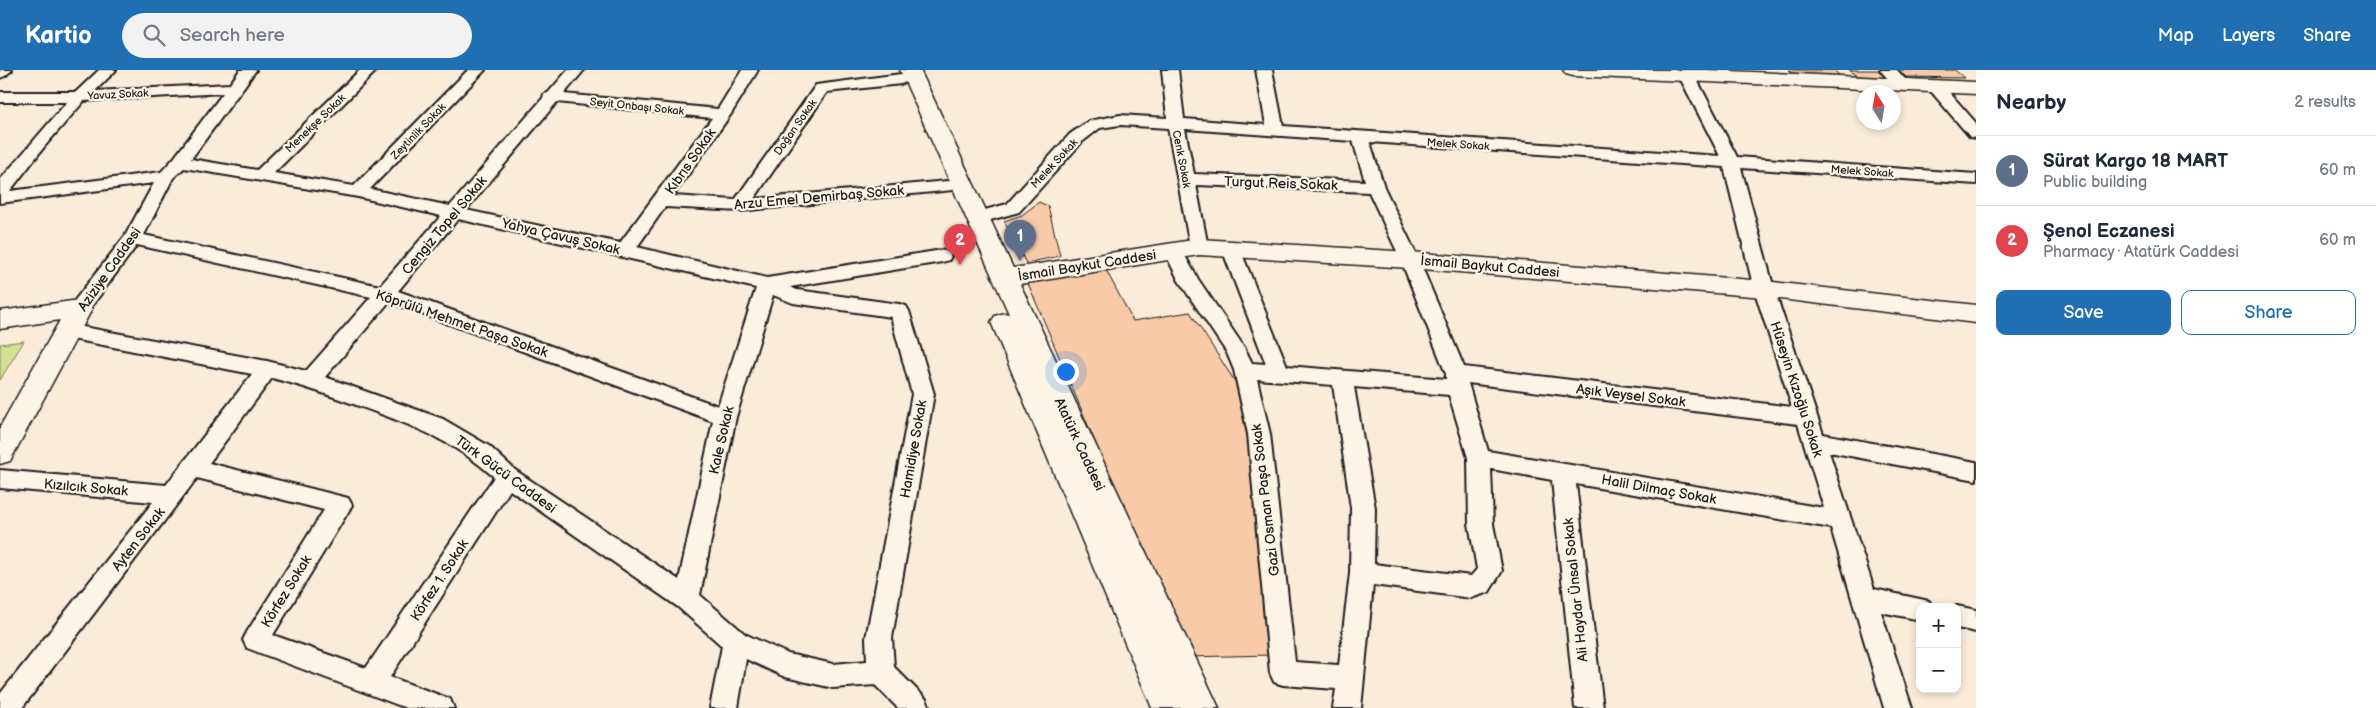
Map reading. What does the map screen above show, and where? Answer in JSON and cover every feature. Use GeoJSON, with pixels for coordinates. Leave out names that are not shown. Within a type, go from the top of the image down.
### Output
{"type":"FeatureCollection","features":[{"type":"Feature","properties":{"kind":"main road"},"geometry":{"type":"LineString","coordinates":[[1575,70],[1686,72],[1903,86],[1976,88]]}},
{"type":"Feature","properties":{"kind":"main road","name":"Atatürk Caddesi"},"geometry":{"type":"LineString","coordinates":[[902,73],[972,250],[1170,708]]}},
{"type":"Feature","properties":{"kind":"main road","name":"Atatürk Caddesi"},"geometry":{"type":"LineString","coordinates":[[902,73],[976,218],[1201,708]]}},
{"type":"Feature","properties":{"kind":"main road","name":"İsmail Baykut Caddesi"},"geometry":{"type":"LineString","coordinates":[[1004,278],[1199,247],[1410,260],[1764,289],[1976,314]]}},
{"type":"Feature","properties":{"kind":"main road"},"geometry":{"type":"LineString","coordinates":[[0,320],[69,317]]}},
{"type":"Feature","properties":{"kind":"main road","name":"Aziziye Caddesi"},"geometry":{"type":"LineString","coordinates":[[0,421],[69,317]]}},
{"type":"Feature","properties":{"kind":"main road","name":"Aziziye Caddesi"},"geometry":{"type":"LineString","coordinates":[[0,452],[69,317]]}},
{"type":"Feature","properties":{"kind":"street"},"geometry":{"type":"LineString","coordinates":[[0,73],[4,70]]}},
{"type":"Feature","properties":{"kind":"street"},"geometry":{"type":"LineString","coordinates":[[0,192],[40,140],[79,97],[108,70]]}},
{"type":"Feature","properties":{"kind":"street","name":"Aziziye Caddesi"},"geometry":{"type":"LineString","coordinates":[[69,317],[133,238],[166,176],[180,162],[248,70]]}},
{"type":"Feature","properties":{"kind":"street","name":"Menekşe Sokak"},"geometry":{"type":"LineString","coordinates":[[261,176],[369,70]]}},
{"type":"Feature","properties":{"kind":"street","name":"Zeytinlik Sokak"},"geometry":{"type":"LineString","coordinates":[[358,192],[477,70]]}},
{"type":"Feature","properties":{"kind":"street","name":"Cengiz Topel Sokak"},"geometry":{"type":"LineString","coordinates":[[311,380],[386,294],[550,97],[576,70]]}},
{"type":"Feature","properties":{"kind":"street","name":"Kıbrıs Sokak"},"geometry":{"type":"LineString","coordinates":[[625,250],[723,114],[750,70]]}},
{"type":"Feature","properties":{"kind":"street","name":"Cenk Sokak"},"geometry":{"type":"LineString","coordinates":[[1170,70],[1176,125],[1199,247]]}},
{"type":"Feature","properties":{"kind":"street"},"geometry":{"type":"LineString","coordinates":[[1264,70],[1275,130]]}},
{"type":"Feature","properties":{"kind":"street"},"geometry":{"type":"LineString","coordinates":[[1888,70],[1903,86]]}},
{"type":"Feature","properties":{"kind":"street","name":"Hüseyin Kızoğlu Sokak"},"geometry":{"type":"LineString","coordinates":[[1686,72],[1731,162],[1764,289],[1840,520],[1898,708]]}},
{"type":"Feature","properties":{"kind":"street","name":"Doğan Sokak"},"geometry":{"type":"LineString","coordinates":[[740,206],[822,88],[902,73]]}},
{"type":"Feature","properties":{"kind":"street"},"geometry":{"type":"LineString","coordinates":[[1936,87],[1976,133]]}},
{"type":"Feature","properties":{"kind":"street","name":"Yavuz Sokak"},"geometry":{"type":"LineString","coordinates":[[0,97],[79,97],[235,88]]}},
{"type":"Feature","properties":{"kind":"street","name":"Seyit Onbaşı Sokak"},"geometry":{"type":"LineString","coordinates":[[550,97],[723,114]]}},
{"type":"Feature","properties":{"kind":"street","name":"Melek Sokak"},"geometry":{"type":"LineString","coordinates":[[976,218],[1013,208],[1076,138],[1095,124],[1120,120],[1976,179]]}},
{"type":"Feature","properties":{"kind":"street"},"geometry":{"type":"LineString","coordinates":[[1360,137],[1375,186],[1410,260],[1457,381],[1479,458],[1480,524],[1490,571],[1480,584],[1470,587],[1362,573]]}},
{"type":"Feature","properties":{"kind":"street","name":"Yahya Çavuş Sokak"},"geometry":{"type":"LineString","coordinates":[[180,162],[358,192],[455,212],[767,284],[942,256]]}},
{"type":"Feature","properties":{"kind":"street"},"geometry":{"type":"LineString","coordinates":[[0,198],[166,176]]}},
{"type":"Feature","properties":{"kind":"street","name":"Turgut Reis Sokak"},"geometry":{"type":"LineString","coordinates":[[1187,179],[1375,186]]}},
{"type":"Feature","properties":{"kind":"street","name":"Arzu Emel Demirbaş Sokak"},"geometry":{"type":"LineString","coordinates":[[662,201],[740,206],[947,186]]}},
{"type":"Feature","properties":{"kind":"street","name":"Köprülü Mehmet Paşa Sokak"},"geometry":{"type":"LineString","coordinates":[[133,238],[386,294],[725,417]]}},
{"type":"Feature","properties":{"kind":"street"},"geometry":{"type":"LineString","coordinates":[[1231,249],[1279,372]]}},
{"type":"Feature","properties":{"kind":"street","name":"Gazi Osman Paşa Sokak"},"geometry":{"type":"LineString","coordinates":[[1173,251],[1189,281],[1237,352],[1244,370],[1259,434],[1283,673],[1349,678]]}},
{"type":"Feature","properties":{"kind":"street","name":"Kale Sokak"},"geometry":{"type":"LineString","coordinates":[[687,599],[725,417],[767,284]]}},
{"type":"Feature","properties":{"kind":"street","name":"Hamidiye Sokak"},"geometry":{"type":"LineString","coordinates":[[767,284],[793,296],[899,311],[923,394],[879,638],[881,672]]}},
{"type":"Feature","properties":{"kind":"street","name":"Türk Gücü Caddesi"},"geometry":{"type":"LineString","coordinates":[[69,317],[311,380],[435,425],[481,452],[507,476],[687,599],[736,642],[785,666],[833,676],[881,672]]}},
{"type":"Feature","properties":{"kind":"street","name":"Ayten Sokak"},"geometry":{"type":"LineString","coordinates":[[6,708],[172,495],[266,369]]}},
{"type":"Feature","properties":{"kind":"street"},"geometry":{"type":"LineString","coordinates":[[1244,370],[1342,378],[1457,381]]}},
{"type":"Feature","properties":{"kind":"street"},"geometry":{"type":"LineString","coordinates":[[1342,378],[1363,508],[1362,573],[1347,708]]}},
{"type":"Feature","properties":{"kind":"street","name":"Aşık Veysel Sokak"},"geometry":{"type":"LineString","coordinates":[[1457,381],[1806,417]]}},
{"type":"Feature","properties":{"kind":"street"},"geometry":{"type":"LineString","coordinates":[[1814,441],[1976,471]]}},
{"type":"Feature","properties":{"kind":"street","name":"Halil Dilmaç Sokak"},"geometry":{"type":"LineString","coordinates":[[1479,458],[1840,520]]}},
{"type":"Feature","properties":{"kind":"street","name":"Körfez Sokak"},"geometry":{"type":"LineString","coordinates":[[192,468],[340,505],[256,640],[440,708]]}},
{"type":"Feature","properties":{"kind":"street","name":"Ali Haydar Ünsal Sokak"},"geometry":{"type":"LineString","coordinates":[[1562,472],[1589,708]]}},
{"type":"Feature","properties":{"kind":"street","name":"Körfez 1. Sokak"},"geometry":{"type":"LineString","coordinates":[[371,684],[507,476]]}},
{"type":"Feature","properties":{"kind":"street","name":"Kızılcık Sokak"},"geometry":{"type":"LineString","coordinates":[[0,479],[172,495]]}},
{"type":"Feature","properties":{"kind":"street"},"geometry":{"type":"LineString","coordinates":[[1864,598],[1916,608]]}},
{"type":"Feature","properties":{"kind":"street"},"geometry":{"type":"LineString","coordinates":[[1961,618],[1976,621]]}},
{"type":"Feature","properties":{"kind":"street"},"geometry":{"type":"LineString","coordinates":[[724,708],[736,642]]}},
{"type":"Feature","properties":{"kind":"street"},"geometry":{"type":"LineString","coordinates":[[881,672],[916,708]]}},
{"type":"Feature","properties":{"kind":"green space"},"geometry":{"type":"Polygon","coordinates":[[[24,341],[0,380],[0,344],[24,341]]]}},
{"type":"Feature","properties":{"kind":"building"},"geometry":{"type":"Polygon","coordinates":[[[1789,70],[1834,70],[1840,76],[1792,73],[1789,70]]]}},
{"type":"Feature","properties":{"kind":"building"},"geometry":{"type":"Polygon","coordinates":[[[1849,70],[1879,70],[1886,78],[1858,76],[1849,70]]]}},
{"type":"Feature","properties":{"kind":"building"},"geometry":{"type":"Polygon","coordinates":[[[1898,70],[1955,70],[1964,78],[1906,77],[1898,70]]]}},
{"type":"Feature","properties":{"kind":"building"},"geometry":{"type":"Polygon","coordinates":[[[1039,202],[1048,206],[1060,256],[1026,263],[1004,221],[1022,215],[1039,202]]]}},
{"type":"Feature","properties":{"kind":"building"},"geometry":{"type":"Polygon","coordinates":[[[1106,270],[1133,321],[1190,312],[1243,394],[1272,655],[1186,657],[1027,281],[1106,270]]]}},
{"type":"Feature","properties":{"kind":"place","name":"Sürat Kargo 18 MART"},"geometry":{"type":"Point","coordinates":[1020,261]}},
{"type":"Feature","properties":{"kind":"place","name":"Şenol Eczanesi"},"geometry":{"type":"Point","coordinates":[960,265]}}]}
